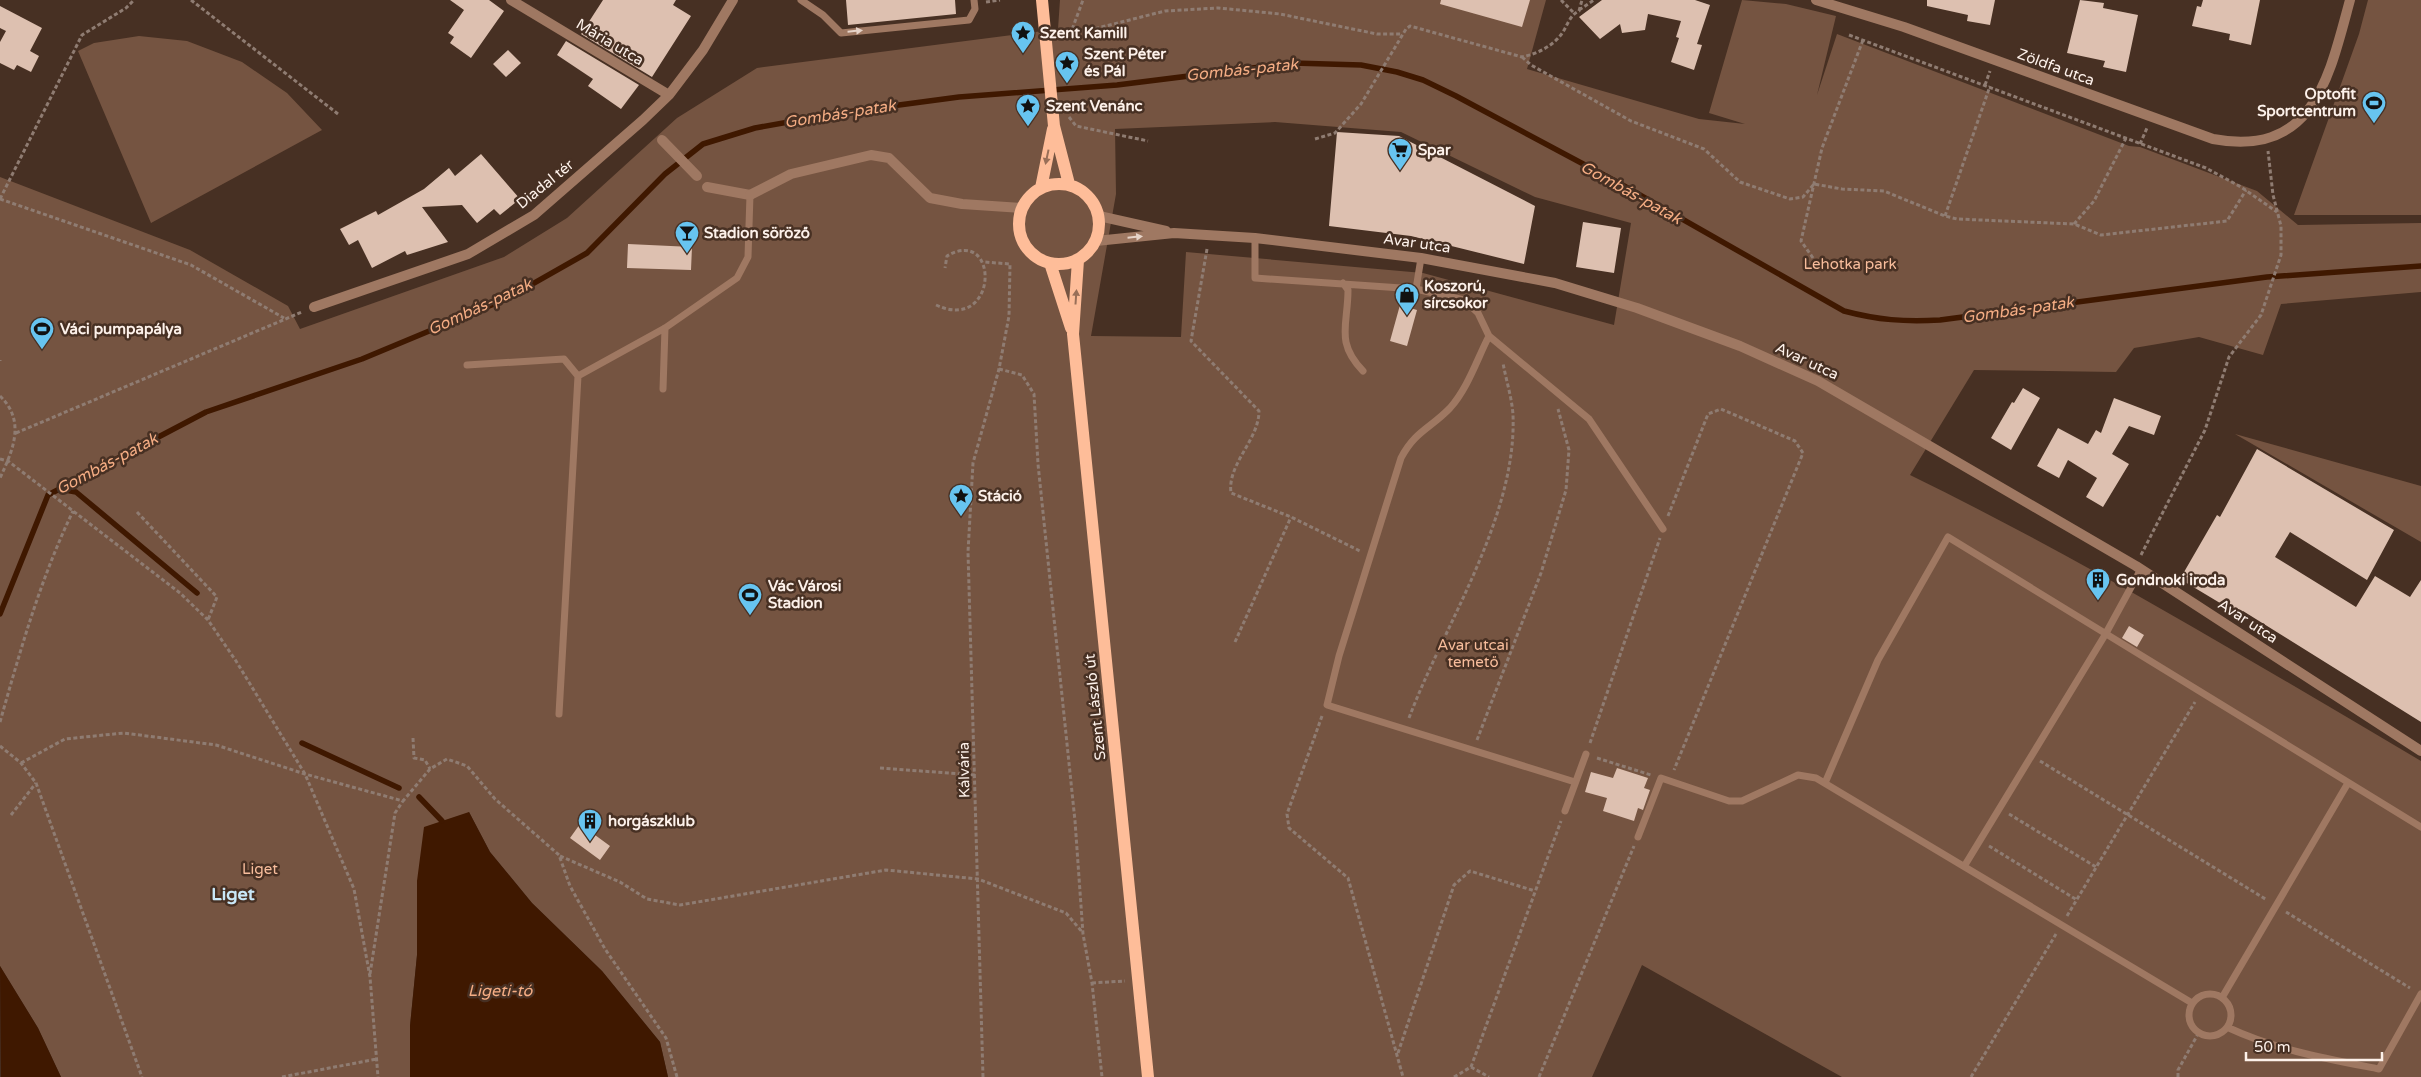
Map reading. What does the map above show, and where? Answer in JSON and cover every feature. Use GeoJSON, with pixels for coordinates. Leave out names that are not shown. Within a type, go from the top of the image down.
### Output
{"type":"FeatureCollection","features":[{"type":"Feature","properties":{"kind":"main road"},"geometry":{"type":"LineString","coordinates":[[1042,0],[1054,126],[1069,184]]}},
{"type":"Feature","properties":{"kind":"main road"},"geometry":{"type":"LineString","coordinates":[[1040,188],[1054,126]]}},
{"type":"Feature","properties":{"kind":"main road"},"geometry":{"type":"LineString","coordinates":[[1055,184],[1069,184],[1083,191],[1094,202],[1099,216],[1100,229],[1096,241],[1089,252],[1078,260],[1065,264],[1050,263],[1038,258],[1028,249],[1021,237],[1019,224],[1022,208],[1028,198],[1040,188],[1055,184]]}},
{"type":"Feature","properties":{"kind":"main road"},"geometry":{"type":"LineString","coordinates":[[1073,334],[1078,260]]}},
{"type":"Feature","properties":{"kind":"main road"},"geometry":{"type":"LineString","coordinates":[[1050,263],[1073,334]]}},
{"type":"Feature","properties":{"kind":"main road","name":"Szent László út"},"geometry":{"type":"LineString","coordinates":[[1073,334],[1148,1077]]}},
{"type":"Feature","properties":{"kind":"street","name":"Mária utca"},"geometry":{"type":"LineString","coordinates":[[511,0],[669,95]]}},
{"type":"Feature","properties":{"kind":"street","name":"Diadal tér"},"geometry":{"type":"LineString","coordinates":[[314,307],[468,254],[534,215],[669,95],[703,50],[733,0]]}},
{"type":"Feature","properties":{"kind":"street","name":"Zöldfa utca"},"geometry":{"type":"LineString","coordinates":[[1816,0],[1904,27],[2213,139],[2247,143],[2267,140],[2286,130],[2306,114],[2320,92],[2339,41],[2350,0]]}},
{"type":"Feature","properties":{"kind":"street"},"geometry":{"type":"LineString","coordinates":[[662,140],[697,176]]}},
{"type":"Feature","properties":{"kind":"street"},"geometry":{"type":"LineString","coordinates":[[707,187],[750,195],[791,174],[871,155],[889,158],[930,198],[962,204],[1022,208]]}},
{"type":"Feature","properties":{"kind":"street"},"geometry":{"type":"LineString","coordinates":[[1099,216],[1174,233]]}},
{"type":"Feature","properties":{"kind":"street","name":"Avar utca"},"geometry":{"type":"LineString","coordinates":[[1096,241],[1174,233],[1255,238],[1421,258],[1555,282],[1637,308],[1740,346],[1818,381],[2138,567],[2421,751]]}},
{"type":"Feature","properties":{"kind":"lane"},"geometry":{"type":"LineString","coordinates":[[801,0],[823,15],[841,33],[969,20],[975,9],[974,0]]}},
{"type":"Feature","properties":{"kind":"lane"},"geometry":{"type":"LineString","coordinates":[[578,376],[665,328],[737,278],[748,257],[750,195]]}},
{"type":"Feature","properties":{"kind":"lane"},"geometry":{"type":"LineString","coordinates":[[1255,238],[1255,278],[1416,289],[1464,300],[1478,313],[1489,336],[1589,419],[1663,529]]}},
{"type":"Feature","properties":{"kind":"lane"},"geometry":{"type":"LineString","coordinates":[[1416,289],[1421,258]]}},
{"type":"Feature","properties":{"kind":"lane"},"geometry":{"type":"LineString","coordinates":[[1343,283],[1348,290],[1345,340],[1350,358],[1363,371]]}},
{"type":"Feature","properties":{"kind":"lane"},"geometry":{"type":"LineString","coordinates":[[664,388],[665,328]]}},
{"type":"Feature","properties":{"kind":"lane"},"geometry":{"type":"LineString","coordinates":[[1489,336],[1461,392],[1450,408],[1410,442],[1401,458],[1339,656],[1326,705],[1575,782]]}},
{"type":"Feature","properties":{"kind":"lane"},"geometry":{"type":"LineString","coordinates":[[467,365],[564,359],[578,376],[559,714]]}},
{"type":"Feature","properties":{"kind":"lane"},"geometry":{"type":"LineString","coordinates":[[1825,783],[1878,660],[1948,537],[2105,635],[2421,826]]}},
{"type":"Feature","properties":{"kind":"lane"},"geometry":{"type":"LineString","coordinates":[[1965,865],[2105,635],[2138,567]]}},
{"type":"Feature","properties":{"kind":"lane"},"geometry":{"type":"LineString","coordinates":[[1565,811],[1586,754]]}},
{"type":"Feature","properties":{"kind":"lane"},"geometry":{"type":"LineString","coordinates":[[1638,837],[1661,778],[1729,801],[1742,801],[1798,775],[1816,778],[1965,865],[2192,1002]]}},
{"type":"Feature","properties":{"kind":"lane"},"geometry":{"type":"LineString","coordinates":[[2223,996],[2348,783]]}},
{"type":"Feature","properties":{"kind":"lane"},"geometry":{"type":"LineString","coordinates":[[2206,993],[2223,996],[2233,1011],[2229,1028],[2215,1037],[2198,1034],[2188,1020],[2192,1002],[2206,993]]}},
{"type":"Feature","properties":{"kind":"lane"},"geometry":{"type":"LineString","coordinates":[[2229,1028],[2252,1039],[2320,1058],[2379,1069],[2421,994]]}},
{"type":"Feature","properties":{"kind":"path"},"geometry":{"type":"LineString","coordinates":[[134,0],[126,8],[82,35],[0,199],[191,265],[284,319]]}},
{"type":"Feature","properties":{"kind":"path"},"geometry":{"type":"LineString","coordinates":[[191,0],[338,114]]}},
{"type":"Feature","properties":{"kind":"path"},"geometry":{"type":"LineString","coordinates":[[1083,0],[1070,36],[1165,11],[1218,8],[1280,14],[1376,34],[1402,34]]}},
{"type":"Feature","properties":{"kind":"path"},"geometry":{"type":"LineString","coordinates":[[1561,0],[1574,13]]}},
{"type":"Feature","properties":{"kind":"path"},"geometry":{"type":"LineString","coordinates":[[1579,11],[1582,0]]}},
{"type":"Feature","properties":{"kind":"path"},"geometry":{"type":"LineString","coordinates":[[1522,57],[1536,54],[1560,36],[1574,13],[1594,0]]}},
{"type":"Feature","properties":{"kind":"path"},"geometry":{"type":"LineString","coordinates":[[1315,139],[1335,133],[1361,104],[1402,34],[1410,26],[1522,57],[1531,65],[1632,120],[1704,149],[1740,182],[1790,199],[1803,197],[1814,184]]}},
{"type":"Feature","properties":{"kind":"path"},"geometry":{"type":"LineString","coordinates":[[1849,34],[2206,168],[2246,190],[2277,212]]}},
{"type":"Feature","properties":{"kind":"path"},"geometry":{"type":"LineString","coordinates":[[1813,258],[1801,241],[1822,148],[1863,40]]}},
{"type":"Feature","properties":{"kind":"path"},"geometry":{"type":"LineString","coordinates":[[1945,216],[1990,86]]}},
{"type":"Feature","properties":{"kind":"path"},"geometry":{"type":"LineString","coordinates":[[1067,114],[1076,126],[1148,141]]}},
{"type":"Feature","properties":{"kind":"path"},"geometry":{"type":"LineString","coordinates":[[2074,224],[2094,201],[2126,138]]}},
{"type":"Feature","properties":{"kind":"path"},"geometry":{"type":"LineString","coordinates":[[2138,567],[2205,430],[2229,357],[2261,315],[2281,255],[2281,226],[2277,212],[2267,140]]}},
{"type":"Feature","properties":{"kind":"path"},"geometry":{"type":"LineString","coordinates":[[1814,184],[1842,189],[1884,191],[1945,216],[2074,224],[2101,235],[2227,221],[2246,190]]}},
{"type":"Feature","properties":{"kind":"path"},"geometry":{"type":"LineString","coordinates":[[1210,236],[1191,341],[1259,411],[1259,424],[1230,482],[1231,493],[1291,517],[1370,556]]}},
{"type":"Feature","properties":{"kind":"path"},"geometry":{"type":"LineString","coordinates":[[936,305],[948,310],[961,310],[974,303],[984,292],[987,277],[984,262],[975,253],[954,252],[947,256],[945,268]]}},
{"type":"Feature","properties":{"kind":"path","name":"Kálvária"},"geometry":{"type":"LineString","coordinates":[[983,1077],[968,552],[973,463],[999,369],[1009,316],[1010,264],[984,262]]}},
{"type":"Feature","properties":{"kind":"path"},"geometry":{"type":"LineString","coordinates":[[16,433],[314,307]]}},
{"type":"Feature","properties":{"kind":"path"},"geometry":{"type":"LineString","coordinates":[[1405,728],[1423,680],[1468,587],[1502,495],[1510,461],[1513,414],[1500,345]]}},
{"type":"Feature","properties":{"kind":"path"},"geometry":{"type":"LineString","coordinates":[[999,369],[1022,375],[1034,394],[1038,464],[1075,822],[1083,934],[1092,983],[1102,1077]]}},
{"type":"Feature","properties":{"kind":"path"},"geometry":{"type":"LineString","coordinates":[[1473,750],[1541,573],[1566,490],[1569,450],[1553,389]]}},
{"type":"Feature","properties":{"kind":"path"},"geometry":{"type":"LineString","coordinates":[[0,396],[11,410],[16,422],[16,433],[8,461],[0,478]]}},
{"type":"Feature","properties":{"kind":"path"},"geometry":{"type":"LineString","coordinates":[[1661,778],[1586,754],[1663,529],[1708,414],[1721,409],[1795,441],[1803,453],[1669,781]]}},
{"type":"Feature","properties":{"kind":"path"},"geometry":{"type":"LineString","coordinates":[[0,459],[8,461],[180,593],[208,620],[236,661],[305,774],[354,889],[370,977],[378,1077]]}},
{"type":"Feature","properties":{"kind":"path"},"geometry":{"type":"LineString","coordinates":[[0,722],[32,610],[58,542],[73,511]]}},
{"type":"Feature","properties":{"kind":"path"},"geometry":{"type":"LineString","coordinates":[[137,512],[217,597],[208,620]]}},
{"type":"Feature","properties":{"kind":"path"},"geometry":{"type":"LineString","coordinates":[[1235,642],[1291,517]]}},
{"type":"Feature","properties":{"kind":"path"},"geometry":{"type":"LineString","coordinates":[[1971,1077],[2200,693]]}},
{"type":"Feature","properties":{"kind":"path"},"geometry":{"type":"LineString","coordinates":[[1326,705],[1287,814],[1289,828],[1348,878],[1403,1077]]}},
{"type":"Feature","properties":{"kind":"path"},"geometry":{"type":"LineString","coordinates":[[21,763],[65,739],[124,733],[216,745],[305,774],[403,802]]}},
{"type":"Feature","properties":{"kind":"path"},"geometry":{"type":"LineString","coordinates":[[413,738],[414,758],[425,760],[430,769]]}},
{"type":"Feature","properties":{"kind":"path"},"geometry":{"type":"LineString","coordinates":[[0,746],[21,763],[36,783],[142,1077]]}},
{"type":"Feature","properties":{"kind":"path"},"geometry":{"type":"LineString","coordinates":[[2031,756],[2421,994]]}},
{"type":"Feature","properties":{"kind":"path"},"geometry":{"type":"LineString","coordinates":[[370,977],[395,813],[430,769],[446,759],[467,766],[495,799],[559,855],[620,882],[646,899],[680,905],[886,870],[978,879],[1066,913],[1083,934]]}},
{"type":"Feature","properties":{"kind":"path"},"geometry":{"type":"LineString","coordinates":[[880,768],[975,776]]}},
{"type":"Feature","properties":{"kind":"path"},"geometry":{"type":"LineString","coordinates":[[11,815],[36,783]]}},
{"type":"Feature","properties":{"kind":"path"},"geometry":{"type":"LineString","coordinates":[[1999,808],[2096,867]]}},
{"type":"Feature","properties":{"kind":"path"},"geometry":{"type":"LineString","coordinates":[[1454,1077],[1471,1067],[1565,811]]}},
{"type":"Feature","properties":{"kind":"path"},"geometry":{"type":"LineString","coordinates":[[1539,1077],[1638,837]]}},
{"type":"Feature","properties":{"kind":"path"},"geometry":{"type":"LineString","coordinates":[[1980,840],[2077,900]]}},
{"type":"Feature","properties":{"kind":"path"},"geometry":{"type":"LineString","coordinates":[[559,855],[570,886],[604,949],[666,1038],[677,1077]]}},
{"type":"Feature","properties":{"kind":"path"},"geometry":{"type":"LineString","coordinates":[[1397,1055],[1454,885],[1470,871],[1535,891]]}},
{"type":"Feature","properties":{"kind":"path"},"geometry":{"type":"LineString","coordinates":[[1092,983],[1138,980]]}},
{"type":"Feature","properties":{"kind":"path"},"geometry":{"type":"LineString","coordinates":[[2178,1077],[2178,1070],[2198,1034]]}},
{"type":"Feature","properties":{"kind":"path"},"geometry":{"type":"LineString","coordinates":[[282,1077],[377,1058]]}},
{"type":"Feature","properties":{"kind":"path"},"geometry":{"type":"LineString","coordinates":[[1471,1067],[1489,1077]]}},
{"type":"Feature","properties":{"kind":"green space"},"geometry":{"type":"Polygon","coordinates":[[[1060,0],[1546,0],[1527,69],[1699,119],[1745,124],[1709,113],[1742,0],[1786,4],[1836,16],[1817,95],[1837,34],[2129,146],[2140,147],[2257,191],[2298,225],[2421,223],[2421,292],[2281,304],[2263,355],[2199,337],[2134,348],[2116,372],[1974,370],[1910,475],[2105,577],[2421,761],[2421,1077],[1842,1077],[1642,965],[1592,1077],[668,1077],[660,1042],[602,971],[532,903],[490,852],[469,812],[417,881],[417,955],[410,1026],[410,1077],[61,1077],[38,1028],[0,966],[0,177],[190,250],[288,306],[300,329],[504,257],[567,218],[677,118],[757,68],[1058,29],[1060,0]],[[1275,122],[1115,129],[1116,194],[1091,336],[1181,337],[1186,252],[1423,273],[1614,325],[1631,223],[1535,197],[1401,132],[1275,122]]]}},
{"type":"Feature","properties":{"kind":"green space","name":"Optofit Sportcentrum"},"geometry":{"type":"Polygon","coordinates":[[[2368,0],[2421,0],[2421,215],[2294,215],[2359,34],[2368,0]]]}},
{"type":"Feature","properties":{"kind":"green space"},"geometry":{"type":"Polygon","coordinates":[[[139,36],[187,41],[242,62],[287,93],[322,130],[151,223],[78,51],[94,43],[139,36]]]}},
{"type":"Feature","properties":{"kind":"green space"},"geometry":{"type":"Polygon","coordinates":[[[2235,434],[2421,486],[2421,542],[2235,434]]]}},
{"type":"Feature","properties":{"kind":"water","name":"Ligeti-tó"},"geometry":{"type":"Polygon","coordinates":[[[469,812],[490,852],[532,903],[602,971],[660,1042],[668,1077],[410,1077],[410,1026],[417,955],[417,881],[424,827],[469,812]]]}},
{"type":"Feature","properties":{"kind":"water"},"geometry":{"type":"Polygon","coordinates":[[[0,966],[38,1028],[61,1077],[1,1077],[0,966]]]}},
{"type":"Feature","properties":{"kind":"building"},"geometry":{"type":"Polygon","coordinates":[[[450,0],[489,0],[504,11],[471,58],[450,43],[454,37],[448,33],[464,10],[450,0]]]}},
{"type":"Feature","properties":{"kind":"building"},"geometry":{"type":"Polygon","coordinates":[[[603,0],[676,0],[673,5],[691,16],[652,77],[581,34],[603,0]]]}},
{"type":"Feature","properties":{"kind":"building"},"geometry":{"type":"Polygon","coordinates":[[[846,0],[955,0],[956,14],[848,25],[846,0]]]}},
{"type":"Feature","properties":{"kind":"building"},"geometry":{"type":"Polygon","coordinates":[[[1441,0],[1530,0],[1522,27],[1440,4],[1441,0]]]}},
{"type":"Feature","properties":{"kind":"building"},"geometry":{"type":"Polygon","coordinates":[[[1602,0],[1695,0],[1710,5],[1697,44],[1702,45],[1694,70],[1671,62],[1679,38],[1676,37],[1681,21],[1648,14],[1645,30],[1622,33],[1620,24],[1600,39],[1579,17],[1602,0]]]}},
{"type":"Feature","properties":{"kind":"building"},"geometry":{"type":"Polygon","coordinates":[[[1927,0],[1995,0],[1990,25],[1967,21],[1968,15],[1927,6],[1927,0]]]}},
{"type":"Feature","properties":{"kind":"building"},"geometry":{"type":"Polygon","coordinates":[[[2080,0],[2104,3],[2103,8],[2138,15],[2126,72],[2103,67],[2105,61],[2067,53],[2080,0]]]}},
{"type":"Feature","properties":{"kind":"building"},"geometry":{"type":"Polygon","coordinates":[[[2203,0],[2260,0],[2251,45],[2229,40],[2230,34],[2192,26],[2197,6],[2201,7],[2203,0]]]}},
{"type":"Feature","properties":{"kind":"building"},"geometry":{"type":"Polygon","coordinates":[[[0,6],[42,28],[30,51],[39,56],[31,72],[17,65],[14,70],[0,63],[0,42],[6,31],[0,28],[0,6]]]}},
{"type":"Feature","properties":{"kind":"building"},"geometry":{"type":"Polygon","coordinates":[[[566,41],[639,85],[621,109],[588,86],[593,79],[557,55],[566,41]]]}},
{"type":"Feature","properties":{"kind":"building"},"geometry":{"type":"Polygon","coordinates":[[[508,50],[521,63],[506,77],[493,64],[508,50]]]}},
{"type":"Feature","properties":{"kind":"building","name":"Spar"},"geometry":{"type":"Polygon","coordinates":[[[1337,132],[1399,136],[1535,206],[1524,264],[1411,236],[1329,226],[1337,132]]]}},
{"type":"Feature","properties":{"kind":"building"},"geometry":{"type":"Polygon","coordinates":[[[481,154],[520,199],[500,215],[494,209],[477,223],[462,205],[422,207],[448,242],[407,255],[405,251],[372,268],[358,240],[349,245],[340,229],[376,211],[378,215],[424,189],[449,168],[455,176],[481,154]]]}},
{"type":"Feature","properties":{"kind":"building"},"geometry":{"type":"Polygon","coordinates":[[[1583,222],[1621,228],[1614,273],[1576,267],[1583,222]]]}},
{"type":"Feature","properties":{"kind":"building"},"geometry":{"type":"Polygon","coordinates":[[[628,244],[692,247],[691,270],[627,268],[628,244]]]}},
{"type":"Feature","properties":{"kind":"building"},"geometry":{"type":"Polygon","coordinates":[[[1400,305],[1417,310],[1407,346],[1390,341],[1400,305]]]}},
{"type":"Feature","properties":{"kind":"building"},"geometry":{"type":"Polygon","coordinates":[[[2023,388],[2040,398],[2011,450],[1991,438],[2012,402],[2014,403],[2023,388]]]}},
{"type":"Feature","properties":{"kind":"building"},"geometry":{"type":"Polygon","coordinates":[[[2114,398],[2161,416],[2154,435],[2129,426],[2112,454],[2129,464],[2103,507],[2086,497],[2097,478],[2068,460],[2059,478],[2037,466],[2058,428],[2088,444],[2096,430],[2101,433],[2114,398]]]}},
{"type":"Feature","properties":{"kind":"building"},"geometry":{"type":"Polygon","coordinates":[[[2257,449],[2394,530],[2367,580],[2290,532],[2275,557],[2356,607],[2375,576],[2410,597],[2421,580],[2421,722],[2243,611],[2240,615],[2180,579],[2217,515],[2220,517],[2257,449]]]}},
{"type":"Feature","properties":{"kind":"building"},"geometry":{"type":"Polygon","coordinates":[[[2129,626],[2144,635],[2137,647],[2122,638],[2129,626]]]}},
{"type":"Feature","properties":{"kind":"building"},"geometry":{"type":"Polygon","coordinates":[[[1617,768],[1648,778],[1644,788],[1650,790],[1643,810],[1638,808],[1634,821],[1603,811],[1607,798],[1585,792],[1591,772],[1613,778],[1617,768]]]}},
{"type":"Feature","properties":{"kind":"building","name":"horgászklub"},"geometry":{"type":"Polygon","coordinates":[[[580,824],[610,846],[600,860],[570,838],[580,824]]]}},
{"type":"Feature","properties":{"kind":"waterway","name":"Gombás-patak"},"geometry":{"type":"LineString","coordinates":[[0,614],[48,495],[206,412],[362,359],[506,299],[587,253],[665,174],[703,144],[755,128],[839,113],[959,97],[1117,85],[1293,63],[1361,65],[1397,72],[1423,80],[1456,96],[1617,182],[1844,311],[1891,320],[1940,320],[2267,277],[2421,266]]}},
{"type":"Feature","properties":{"kind":"waterway"},"geometry":{"type":"LineString","coordinates":[[60,489],[76,492],[197,593]]}},
{"type":"Feature","properties":{"kind":"waterway"},"geometry":{"type":"LineString","coordinates":[[302,743],[399,788]]}},
{"type":"Feature","properties":{"kind":"waterway"},"geometry":{"type":"LineString","coordinates":[[419,797],[442,821]]}},
{"type":"Feature","properties":{"kind":"place","name":"Szent Kamill"},"geometry":{"type":"Point","coordinates":[1023,54]}},
{"type":"Feature","properties":{"kind":"place","name":"Szent Péter és Pál"},"geometry":{"type":"Point","coordinates":[1067,84]}},
{"type":"Feature","properties":{"kind":"place","name":"Optofit Sportcentrum"},"geometry":{"type":"Point","coordinates":[2374,124]}},
{"type":"Feature","properties":{"kind":"place","name":"Szent Venánc"},"geometry":{"type":"Point","coordinates":[1028,127]}},
{"type":"Feature","properties":{"kind":"place","name":"Spar"},"geometry":{"type":"Point","coordinates":[1400,171]}},
{"type":"Feature","properties":{"kind":"place","name":"Stadion söröző"},"geometry":{"type":"Point","coordinates":[687,254]}},
{"type":"Feature","properties":{"kind":"place","name":"Koszorú, sírcsokor"},"geometry":{"type":"Point","coordinates":[1407,316]}},
{"type":"Feature","properties":{"kind":"place","name":"Váci pumpapálya"},"geometry":{"type":"Point","coordinates":[42,350]}},
{"type":"Feature","properties":{"kind":"place","name":"Stáció"},"geometry":{"type":"Point","coordinates":[961,517]}},
{"type":"Feature","properties":{"kind":"place","name":"Gondnoki iroda"},"geometry":{"type":"Point","coordinates":[2098,601]}},
{"type":"Feature","properties":{"kind":"place","name":"Vác Városi Stadion"},"geometry":{"type":"Point","coordinates":[750,616]}},
{"type":"Feature","properties":{"kind":"place","name":"horgászklub"},"geometry":{"type":"Point","coordinates":[590,842]}},
{"type":"Feature","properties":{"kind":"district","name":"Liget"},"geometry":{"type":"Point","coordinates":[233,894]}},
{"type":"Feature","properties":{"kind":"park label","name":"Lehotka park"},"geometry":{"type":"Point","coordinates":[1850,264]}},
{"type":"Feature","properties":{"kind":"park label","name":"Avar utcai temető"},"geometry":{"type":"Point","coordinates":[1473,654]}}]}
